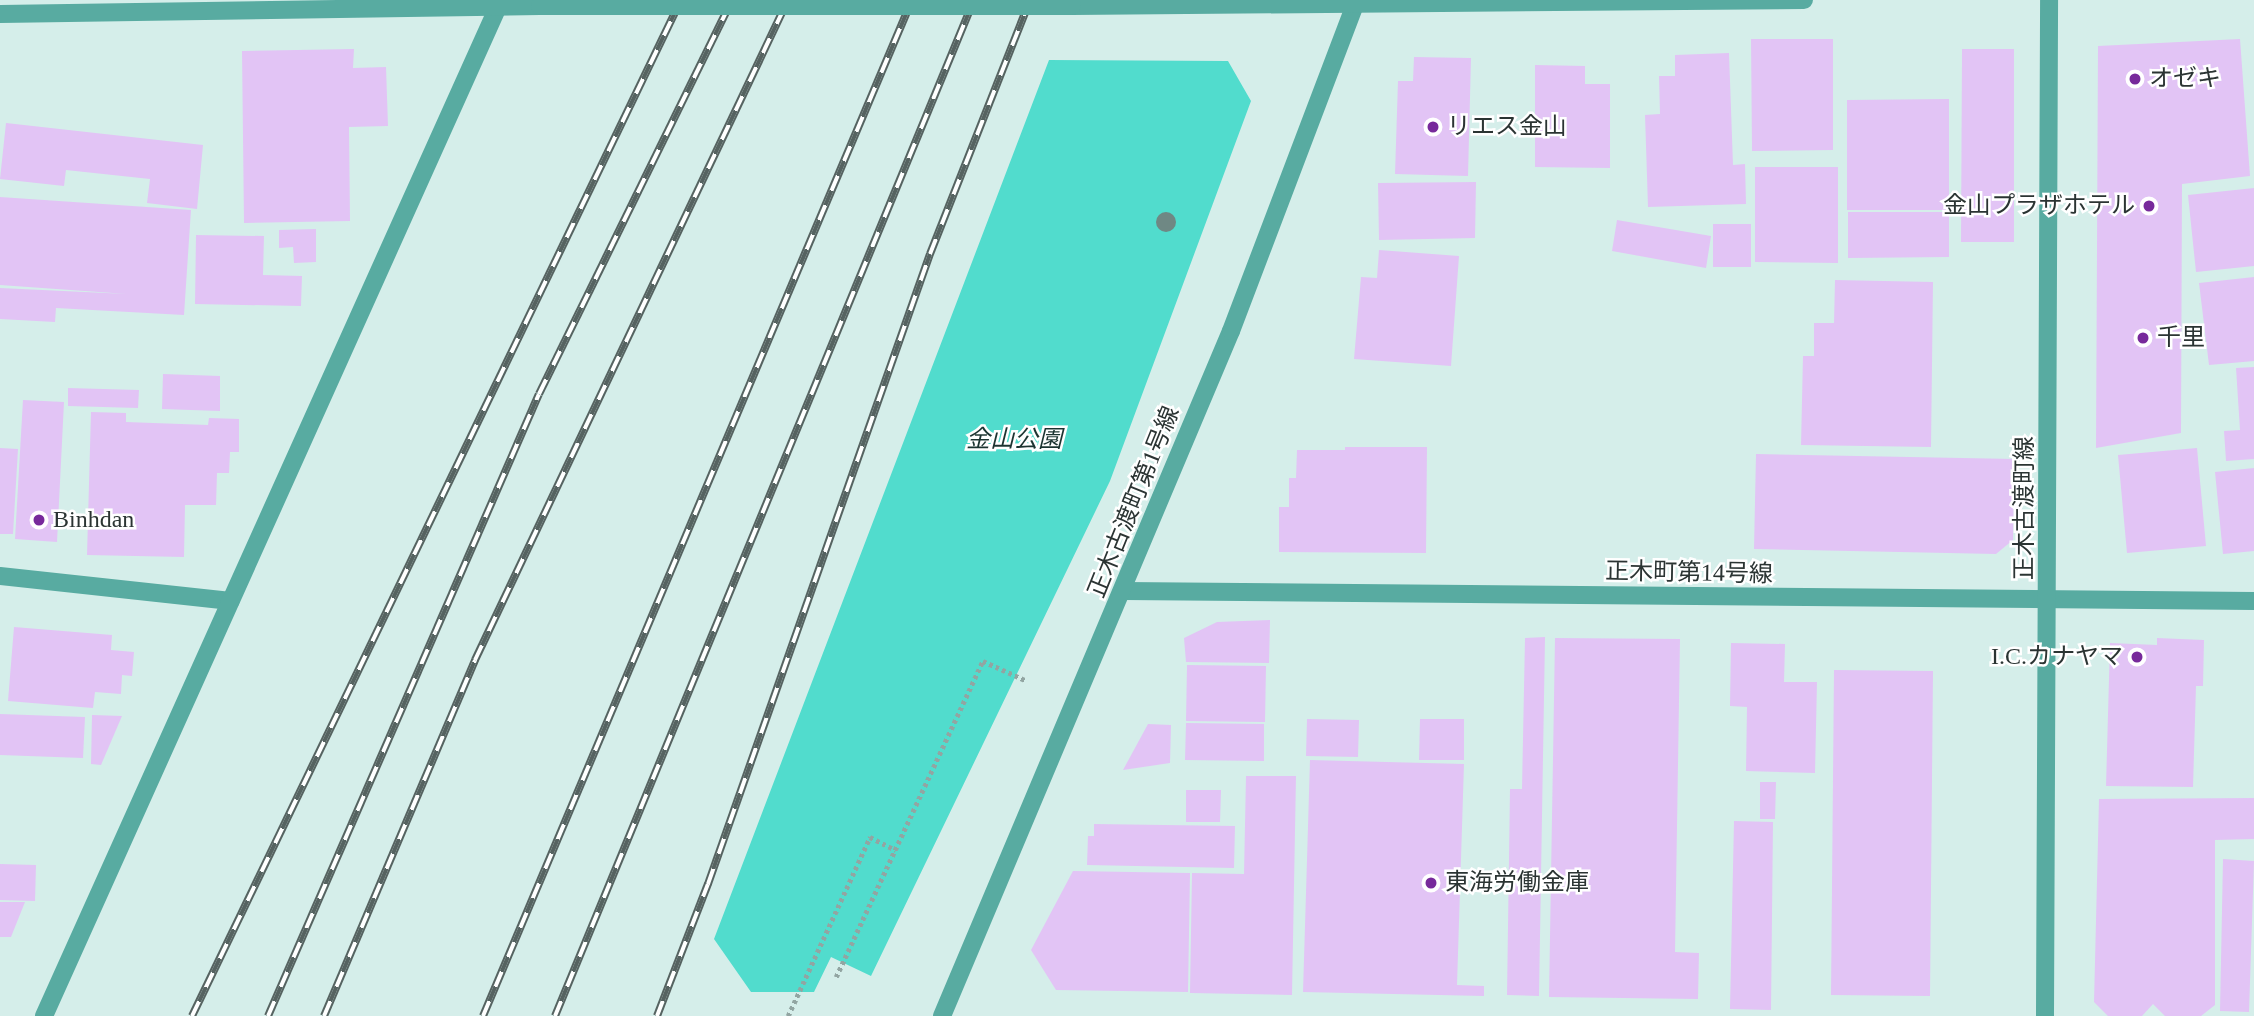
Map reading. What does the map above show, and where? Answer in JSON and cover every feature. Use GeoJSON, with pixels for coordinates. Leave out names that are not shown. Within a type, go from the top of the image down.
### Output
{"type":"FeatureCollection","features":[{"type":"Feature","properties":{"kind":"street"},"geometry":{"type":"LineString","coordinates":[[0,14],[499,2],[540,6],[1072,6],[1804,0]]}},
{"type":"Feature","properties":{"kind":"street","name":"正木古渡町線"},"geometry":{"type":"LineString","coordinates":[[2045,1016],[2049,601],[2049,0]]}},
{"type":"Feature","properties":{"kind":"street"},"geometry":{"type":"LineString","coordinates":[[44,1016],[499,2]]}},
{"type":"Feature","properties":{"kind":"street","name":"正木古渡町第1号線"},"geometry":{"type":"LineString","coordinates":[[943,1016],[1124,591],[1356,3]]}},
{"type":"Feature","properties":{"kind":"street"},"geometry":{"type":"LineString","coordinates":[[0,576],[231,600]]}},
{"type":"Feature","properties":{"kind":"street","name":"正木町第14号線"},"geometry":{"type":"LineString","coordinates":[[1124,591],[2254,601]]}},
{"type":"Feature","properties":{"kind":"path"},"geometry":{"type":"LineString","coordinates":[[836,977],[983,661],[1025,680]]}},
{"type":"Feature","properties":{"kind":"path"},"geometry":{"type":"LineString","coordinates":[[789,1016],[870,837],[896,850]]}},
{"type":"Feature","properties":{"kind":"green space","name":"金山公園"},"geometry":{"type":"Polygon","coordinates":[[[1049,60],[1228,61],[1251,101],[1110,481],[871,976],[831,957],[814,992],[751,992],[714,939],[1049,60]]]}},
{"type":"Feature","properties":{"kind":"building"},"geometry":{"type":"Polygon","coordinates":[[[1751,39],[1833,39],[1833,150],[1752,151],[1751,39]]]}},
{"type":"Feature","properties":{"kind":"building"},"geometry":{"type":"Polygon","coordinates":[[[2240,39],[2250,176],[2182,184],[2181,433],[2096,448],[2098,46],[2240,39]]]}},
{"type":"Feature","properties":{"kind":"building"},"geometry":{"type":"Polygon","coordinates":[[[354,49],[353,68],[386,67],[388,126],[349,127],[350,221],[244,223],[242,51],[354,49]]]}},
{"type":"Feature","properties":{"kind":"building"},"geometry":{"type":"Polygon","coordinates":[[[1962,49],[2014,49],[2014,242],[1961,242],[1962,49]]]}},
{"type":"Feature","properties":{"kind":"building"},"geometry":{"type":"Polygon","coordinates":[[[1729,53],[1733,165],[1745,164],[1746,204],[1648,207],[1645,115],[1660,114],[1659,76],[1675,76],[1675,55],[1729,53]]]}},
{"type":"Feature","properties":{"kind":"building","name":"リエス金山"},"geometry":{"type":"Polygon","coordinates":[[[1414,57],[1471,58],[1468,176],[1395,174],[1398,81],[1413,81],[1414,57]]]}},
{"type":"Feature","properties":{"kind":"building"},"geometry":{"type":"Polygon","coordinates":[[[1535,65],[1585,66],[1585,84],[1610,84],[1610,168],[1535,167],[1535,65]]]}},
{"type":"Feature","properties":{"kind":"building"},"geometry":{"type":"Polygon","coordinates":[[[1949,99],[1949,210],[1847,210],[1847,100],[1949,99]]]}},
{"type":"Feature","properties":{"kind":"building"},"geometry":{"type":"Polygon","coordinates":[[[6,123],[203,145],[197,209],[147,203],[150,179],[66,170],[64,186],[0,179],[6,123]]]}},
{"type":"Feature","properties":{"kind":"building"},"geometry":{"type":"Polygon","coordinates":[[[1755,167],[1838,167],[1838,263],[1755,262],[1755,167]]]}},
{"type":"Feature","properties":{"kind":"building"},"geometry":{"type":"Polygon","coordinates":[[[1476,182],[1475,238],[1379,240],[1378,183],[1476,182]]]}},
{"type":"Feature","properties":{"kind":"building"},"geometry":{"type":"Polygon","coordinates":[[[2254,188],[2254,266],[2196,272],[2188,195],[2254,188]]]}},
{"type":"Feature","properties":{"kind":"building"},"geometry":{"type":"Polygon","coordinates":[[[0,197],[191,210],[184,315],[56,308],[55,322],[0,319],[0,288],[127,294],[0,285],[0,197]]]}},
{"type":"Feature","properties":{"kind":"building"},"geometry":{"type":"Polygon","coordinates":[[[1848,212],[1949,212],[1949,257],[1848,258],[1848,212]]]}},
{"type":"Feature","properties":{"kind":"building"},"geometry":{"type":"Polygon","coordinates":[[[1617,220],[1711,236],[1706,268],[1612,251],[1617,220]]]}},
{"type":"Feature","properties":{"kind":"building"},"geometry":{"type":"Polygon","coordinates":[[[1713,224],[1751,224],[1751,267],[1713,267],[1713,224]]]}},
{"type":"Feature","properties":{"kind":"building"},"geometry":{"type":"Polygon","coordinates":[[[316,229],[316,262],[294,263],[293,247],[279,248],[279,230],[316,229]]]}},
{"type":"Feature","properties":{"kind":"building"},"geometry":{"type":"Polygon","coordinates":[[[196,235],[264,236],[263,275],[302,276],[301,306],[195,304],[196,235]]]}},
{"type":"Feature","properties":{"kind":"building"},"geometry":{"type":"Polygon","coordinates":[[[1379,250],[1459,256],[1451,366],[1354,359],[1361,277],[1377,278],[1379,250]]]}},
{"type":"Feature","properties":{"kind":"building"},"geometry":{"type":"Polygon","coordinates":[[[2254,277],[2254,361],[2209,365],[2199,283],[2254,277]]]}},
{"type":"Feature","properties":{"kind":"building"},"geometry":{"type":"Polygon","coordinates":[[[1835,280],[1933,282],[1931,447],[1801,445],[1803,356],[1814,356],[1814,323],[1834,323],[1835,280]]]}},
{"type":"Feature","properties":{"kind":"building"},"geometry":{"type":"Polygon","coordinates":[[[2254,367],[2254,459],[2226,461],[2224,431],[2240,430],[2236,368],[2254,367]]]}},
{"type":"Feature","properties":{"kind":"building"},"geometry":{"type":"Polygon","coordinates":[[[163,374],[220,376],[220,411],[162,409],[163,374]]]}},
{"type":"Feature","properties":{"kind":"building"},"geometry":{"type":"Polygon","coordinates":[[[68,388],[139,390],[138,408],[68,406],[68,388]]]}},
{"type":"Feature","properties":{"kind":"building"},"geometry":{"type":"Polygon","coordinates":[[[23,400],[64,402],[57,542],[15,539],[23,400]]]}},
{"type":"Feature","properties":{"kind":"building"},"geometry":{"type":"Polygon","coordinates":[[[91,412],[126,413],[126,422],[208,425],[209,418],[239,419],[239,452],[230,452],[229,473],[217,473],[216,505],[185,505],[184,557],[87,555],[91,412]]]}},
{"type":"Feature","properties":{"kind":"building"},"geometry":{"type":"Polygon","coordinates":[[[1345,447],[1427,447],[1426,553],[1279,552],[1279,507],[1289,507],[1289,478],[1296,478],[1297,450],[1345,450],[1345,447]]]}},
{"type":"Feature","properties":{"kind":"building"},"geometry":{"type":"Polygon","coordinates":[[[0,448],[18,449],[13,534],[0,534],[0,448]]]}},
{"type":"Feature","properties":{"kind":"building"},"geometry":{"type":"Polygon","coordinates":[[[2197,448],[2206,546],[2127,553],[2118,455],[2197,448]]]}},
{"type":"Feature","properties":{"kind":"building"},"geometry":{"type":"Polygon","coordinates":[[[1756,454],[2015,459],[2013,540],[1996,554],[1754,549],[1756,454]]]}},
{"type":"Feature","properties":{"kind":"building"},"geometry":{"type":"Polygon","coordinates":[[[2254,468],[2254,551],[2223,554],[2215,472],[2254,468]]]}},
{"type":"Feature","properties":{"kind":"building"},"geometry":{"type":"Polygon","coordinates":[[[1270,620],[1269,663],[1186,662],[1184,638],[1217,622],[1270,620]]]}},
{"type":"Feature","properties":{"kind":"building"},"geometry":{"type":"Polygon","coordinates":[[[14,627],[112,635],[111,650],[134,652],[132,676],[122,675],[121,694],[95,692],[93,708],[8,701],[14,627]]]}},
{"type":"Feature","properties":{"kind":"building"},"geometry":{"type":"Polygon","coordinates":[[[1545,637],[1539,996],[1507,995],[1510,789],[1522,789],[1525,638],[1545,637]]]}},
{"type":"Feature","properties":{"kind":"building"},"geometry":{"type":"Polygon","coordinates":[[[1555,638],[1680,639],[1675,952],[1699,953],[1698,999],[1549,997],[1555,638]]]}},
{"type":"Feature","properties":{"kind":"building"},"geometry":{"type":"Polygon","coordinates":[[[2157,638],[2204,640],[2203,686],[2196,686],[2193,787],[2106,786],[2110,643],[2157,645],[2157,638]]]}},
{"type":"Feature","properties":{"kind":"building"},"geometry":{"type":"Polygon","coordinates":[[[1731,643],[1785,644],[1784,682],[1817,682],[1815,773],[1746,771],[1747,707],[1730,706],[1731,643]]]}},
{"type":"Feature","properties":{"kind":"building"},"geometry":{"type":"Polygon","coordinates":[[[1187,665],[1266,666],[1265,722],[1186,721],[1187,665]]]}},
{"type":"Feature","properties":{"kind":"building"},"geometry":{"type":"Polygon","coordinates":[[[1834,670],[1933,671],[1930,996],[1831,995],[1834,670]]]}},
{"type":"Feature","properties":{"kind":"building"},"geometry":{"type":"Polygon","coordinates":[[[0,714],[85,717],[83,758],[0,755],[0,714]]]}},
{"type":"Feature","properties":{"kind":"building"},"geometry":{"type":"Polygon","coordinates":[[[92,715],[122,716],[101,765],[91,764],[92,715]]]}},
{"type":"Feature","properties":{"kind":"building"},"geometry":{"type":"Polygon","coordinates":[[[1307,719],[1359,720],[1358,757],[1306,756],[1307,719]]]}},
{"type":"Feature","properties":{"kind":"building"},"geometry":{"type":"Polygon","coordinates":[[[1420,719],[1464,719],[1464,760],[1419,760],[1420,719]]]}},
{"type":"Feature","properties":{"kind":"building"},"geometry":{"type":"Polygon","coordinates":[[[1186,723],[1264,724],[1264,761],[1185,760],[1186,723]]]}},
{"type":"Feature","properties":{"kind":"building"},"geometry":{"type":"Polygon","coordinates":[[[1148,724],[1171,725],[1170,763],[1123,770],[1148,724]]]}},
{"type":"Feature","properties":{"kind":"building"},"geometry":{"type":"Polygon","coordinates":[[[1310,760],[1464,764],[1457,985],[1484,986],[1484,996],[1303,992],[1310,760]]]}},
{"type":"Feature","properties":{"kind":"building"},"geometry":{"type":"Polygon","coordinates":[[[1246,776],[1296,776],[1292,995],[1190,993],[1192,873],[1244,874],[1246,776]]]}},
{"type":"Feature","properties":{"kind":"building"},"geometry":{"type":"Polygon","coordinates":[[[1760,782],[1776,782],[1775,819],[1760,819],[1760,782]]]}},
{"type":"Feature","properties":{"kind":"building"},"geometry":{"type":"Polygon","coordinates":[[[1186,790],[1221,790],[1220,822],[1186,822],[1186,790]]]}},
{"type":"Feature","properties":{"kind":"building"},"geometry":{"type":"Polygon","coordinates":[[[2254,798],[2254,839],[2215,840],[2215,1005],[2201,1016],[2165,1016],[2153,1004],[2142,1016],[2108,1016],[2094,1002],[2099,799],[2254,798]]]}},
{"type":"Feature","properties":{"kind":"building"},"geometry":{"type":"Polygon","coordinates":[[[1734,821],[1773,822],[1771,1010],[1730,1009],[1734,821]]]}},
{"type":"Feature","properties":{"kind":"building"},"geometry":{"type":"Polygon","coordinates":[[[1094,824],[1235,826],[1234,868],[1087,865],[1088,836],[1094,836],[1094,824]]]}},
{"type":"Feature","properties":{"kind":"building"},"geometry":{"type":"Polygon","coordinates":[[[2223,859],[2254,861],[2249,1012],[2220,1011],[2223,859]]]}},
{"type":"Feature","properties":{"kind":"building"},"geometry":{"type":"Polygon","coordinates":[[[0,864],[36,865],[35,901],[0,900],[0,864]]]}},
{"type":"Feature","properties":{"kind":"building"},"geometry":{"type":"Polygon","coordinates":[[[1073,871],[1190,873],[1188,992],[1056,990],[1031,950],[1073,871]]]}},
{"type":"Feature","properties":{"kind":"building"},"geometry":{"type":"Polygon","coordinates":[[[0,902],[25,902],[11,937],[0,937],[0,902]]]}},
{"type":"Feature","properties":{"kind":"railway"},"geometry":{"type":"LineString","coordinates":[[192,1016],[681,0]]}},
{"type":"Feature","properties":{"kind":"railway"},"geometry":{"type":"LineString","coordinates":[[268,1016],[539,394],[732,0]]}},
{"type":"Feature","properties":{"kind":"railway"},"geometry":{"type":"LineString","coordinates":[[324,1016],[475,660],[788,0]]}},
{"type":"Feature","properties":{"kind":"railway"},"geometry":{"type":"LineString","coordinates":[[483,1016],[912,0]]}},
{"type":"Feature","properties":{"kind":"railway"},"geometry":{"type":"LineString","coordinates":[[555,1016],[974,0]]}},
{"type":"Feature","properties":{"kind":"railway"},"geometry":{"type":"LineString","coordinates":[[657,1016],[708,884],[930,254],[1030,0]]}},
{"type":"Feature","properties":{"kind":"place","name":"オゼキ"},"geometry":{"type":"Point","coordinates":[2135,79]}},
{"type":"Feature","properties":{"kind":"place","name":"リエス金山"},"geometry":{"type":"Point","coordinates":[1433,127]}},
{"type":"Feature","properties":{"kind":"place","name":"金山プラザホテル"},"geometry":{"type":"Point","coordinates":[2149,206]}},
{"type":"Feature","properties":{"kind":"place","name":"千里"},"geometry":{"type":"Point","coordinates":[2143,338]}},
{"type":"Feature","properties":{"kind":"place","name":"Binhdan"},"geometry":{"type":"Point","coordinates":[39,520]}},
{"type":"Feature","properties":{"kind":"place","name":"I.C.カナヤマ"},"geometry":{"type":"Point","coordinates":[2137,657]}},
{"type":"Feature","properties":{"kind":"place","name":"東海労働金庫"},"geometry":{"type":"Point","coordinates":[1431,883]}}]}
